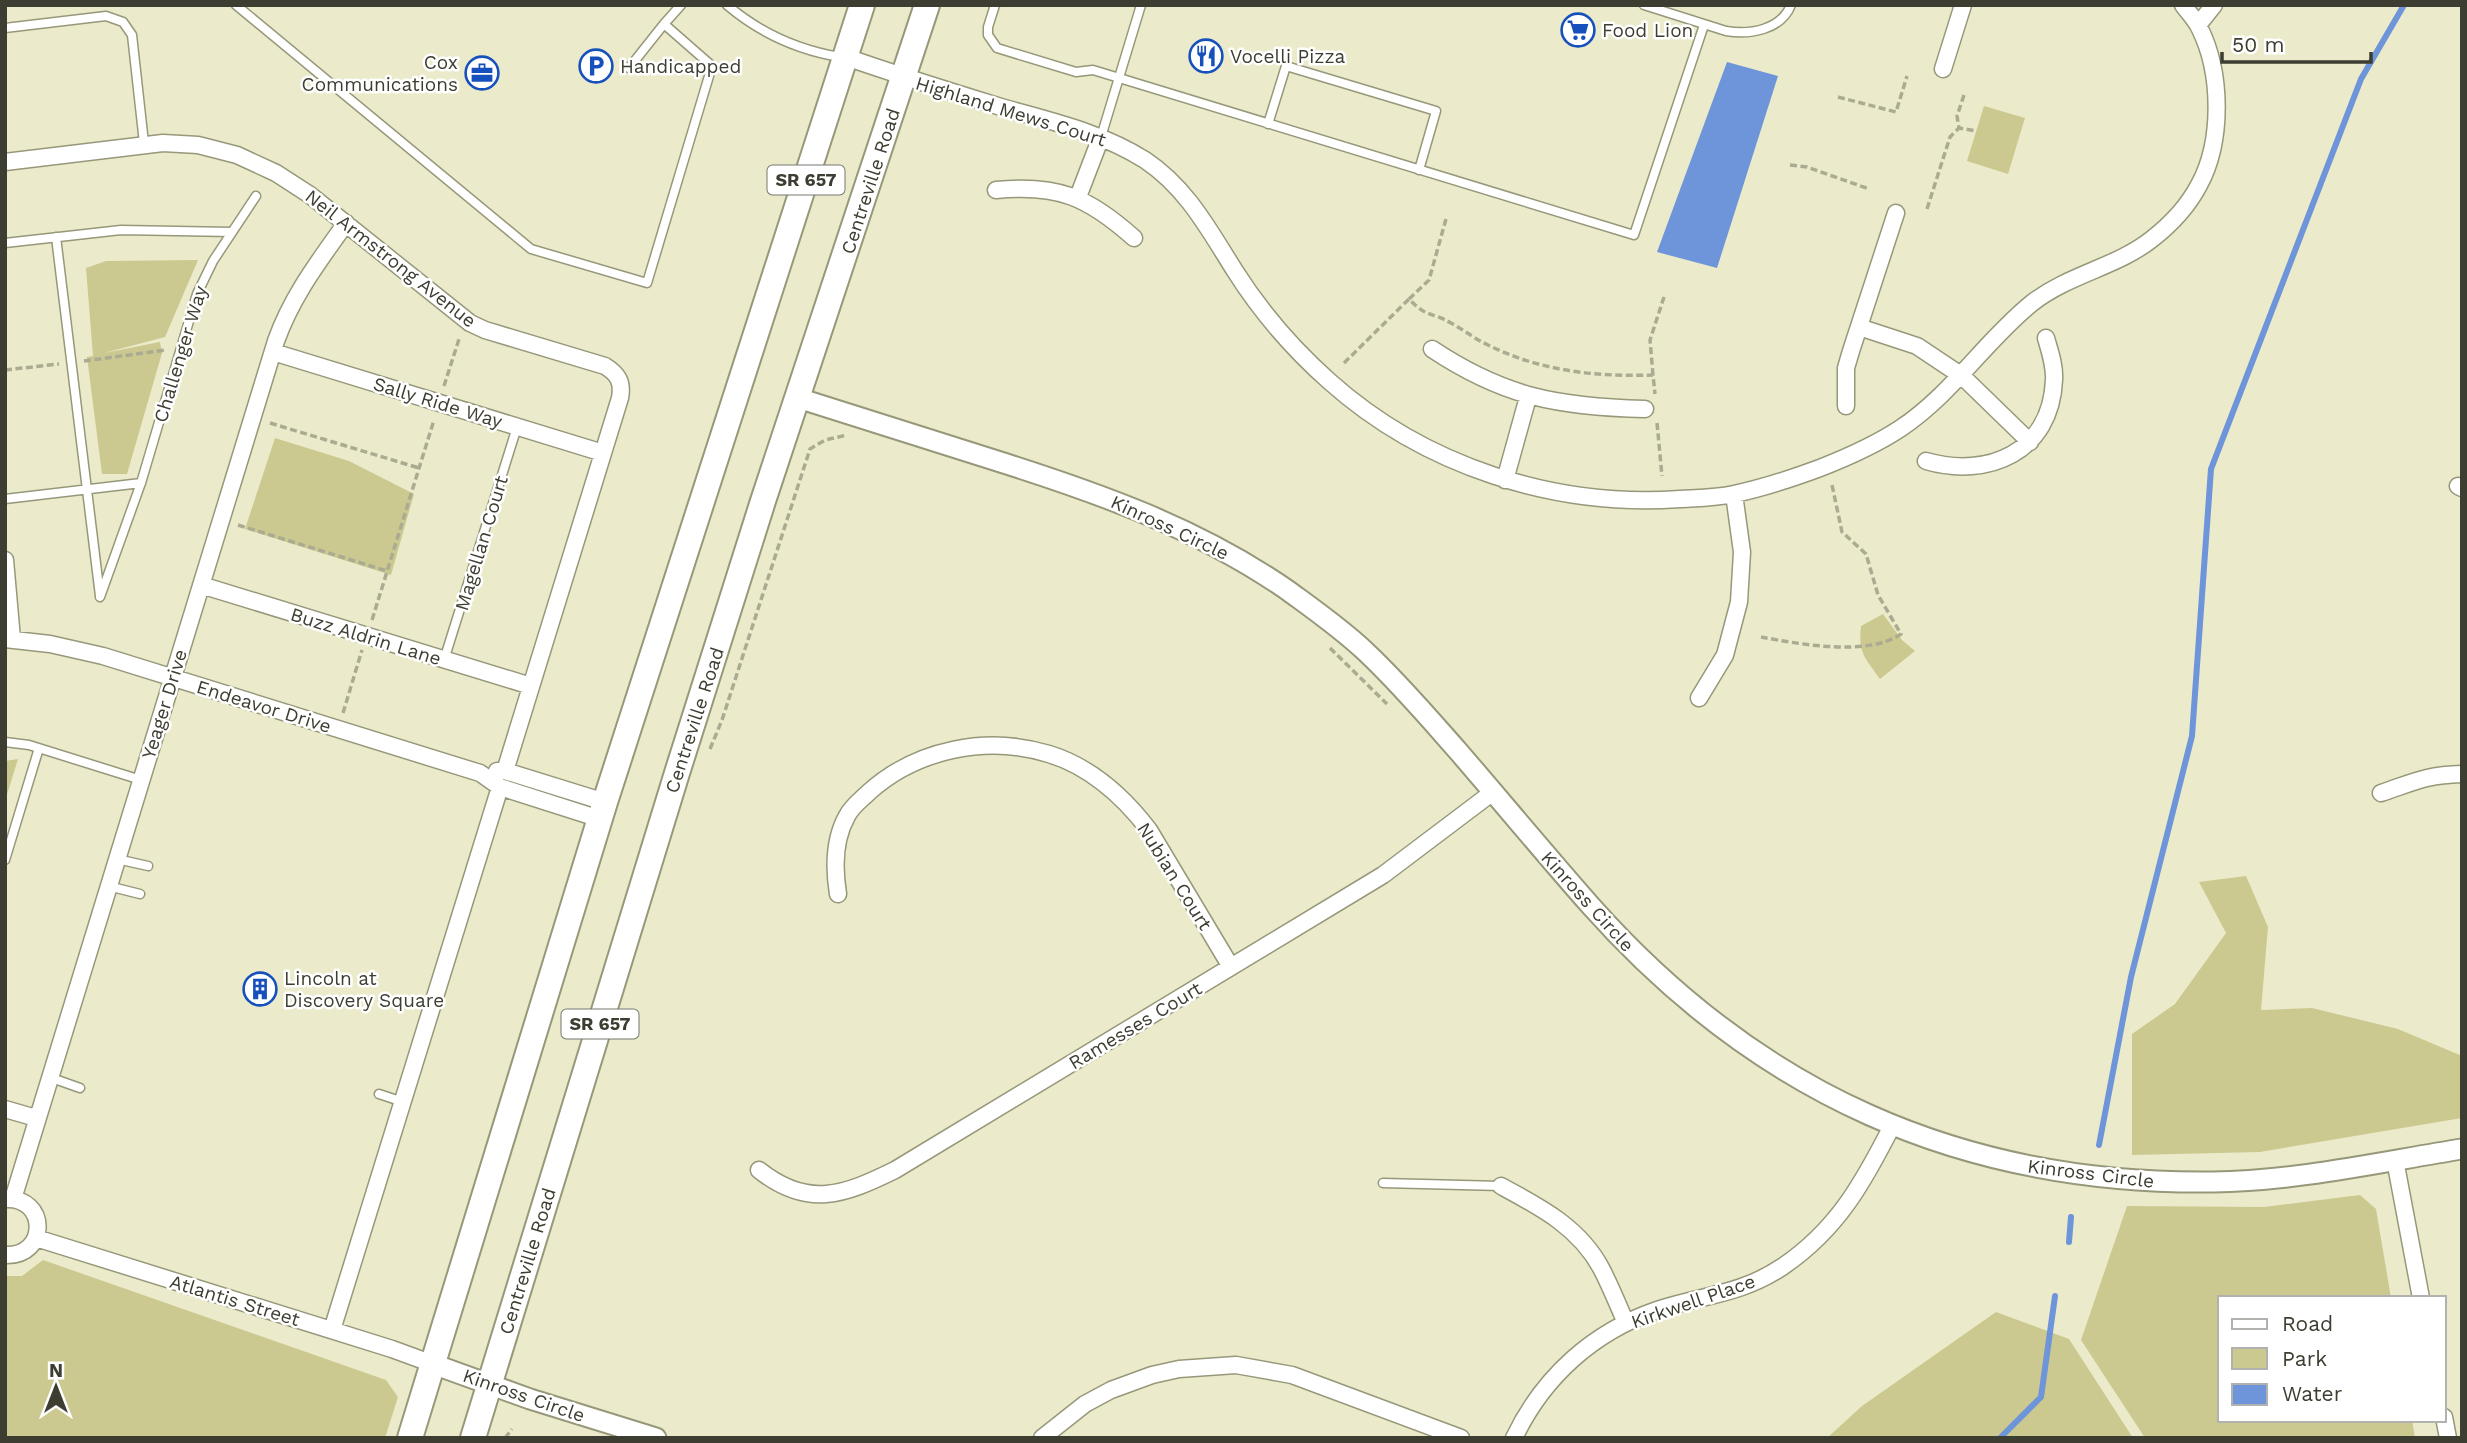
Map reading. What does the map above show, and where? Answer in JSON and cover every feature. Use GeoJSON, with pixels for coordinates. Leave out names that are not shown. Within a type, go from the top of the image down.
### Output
{"type":"FeatureCollection","features":[{"type":"Feature","properties":{"kind":"main road","name":"SR 657"},"geometry":{"type":"LineString","coordinates":[[410,1438],[603,810],[862,5]]}},
{"type":"Feature","properties":{"kind":"main road","name":"Centreville Road"},"geometry":{"type":"LineString","coordinates":[[473,1438],[681,761],[927,5]]}},
{"type":"Feature","properties":{"kind":"street"},"geometry":{"type":"LineString","coordinates":[[1943,69],[1963,5]]}},
{"type":"Feature","properties":{"kind":"street","name":"Highland Mews Court"},"geometry":{"type":"LineString","coordinates":[[846,57],[904,78],[1101,137],[1147,162],[1188,198],[1210,227],[1235,271],[1291,345],[1330,383],[1370,414],[1410,439],[1454,461],[1505,480],[1554,492],[1602,499],[1654,501],[1734,494],[1792,478],[1839,460],[1882,439],[1931,405],[1962,376],[2007,326],[2033,303],[2060,285],[2126,256],[2149,242],[2177,215],[2198,187],[2208,165],[2216,119],[2211,68],[2198,24],[2183,5]]}},
{"type":"Feature","properties":{"kind":"street"},"geometry":{"type":"LineString","coordinates":[[2198,24],[2214,5]]}},
{"type":"Feature","properties":{"kind":"street"},"geometry":{"type":"LineString","coordinates":[[1078,197],[1101,137]]}},
{"type":"Feature","properties":{"kind":"street","name":"Neil Armstrong Avenue"},"geometry":{"type":"LineString","coordinates":[[5,162],[144,143],[198,145],[248,159],[285,178],[346,223],[465,320],[485,330],[605,366],[615,373],[621,390],[505,771]]}},
{"type":"Feature","properties":{"kind":"street"},"geometry":{"type":"LineString","coordinates":[[996,190],[1038,189],[1078,197],[1112,218],[1134,238]]}},
{"type":"Feature","properties":{"kind":"street"},"geometry":{"type":"LineString","coordinates":[[1846,406],[1846,368],[1896,213]]}},
{"type":"Feature","properties":{"kind":"street","name":"Yeager Drive"},"geometry":{"type":"LineString","coordinates":[[9,1199],[273,352],[292,303],[346,223]]}},
{"type":"Feature","properties":{"kind":"street"},"geometry":{"type":"LineString","coordinates":[[1858,327],[1917,346],[1962,376],[2030,442]]}},
{"type":"Feature","properties":{"kind":"street"},"geometry":{"type":"LineString","coordinates":[[1926,461],[1943,466],[1975,467],[1994,463],[2030,442],[2044,422],[2051,402],[2054,379],[2046,338]]}},
{"type":"Feature","properties":{"kind":"street"},"geometry":{"type":"LineString","coordinates":[[1432,349],[1481,378],[1528,397],[1582,406],[1652,407]]}},
{"type":"Feature","properties":{"kind":"street","name":"Sally Ride Way"},"geometry":{"type":"LineString","coordinates":[[273,352],[603,453]]}},
{"type":"Feature","properties":{"kind":"street"},"geometry":{"type":"LineString","coordinates":[[1505,480],[1528,397]]}},
{"type":"Feature","properties":{"kind":"street","name":"Kinross Circle"},"geometry":{"type":"LineString","coordinates":[[798,398],[1075,485],[1161,519],[1210,543],[1291,593],[1364,650],[1402,687],[1624,943],[1665,982],[1708,1019],[1756,1054],[1805,1084],[1892,1126],[1973,1153],[2028,1167],[2136,1181],[2216,1182],[2276,1178],[2462,1149]]}},
{"type":"Feature","properties":{"kind":"street"},"geometry":{"type":"LineString","coordinates":[[1699,698],[1725,655],[1738,602],[1742,552],[1734,494]]}},
{"type":"Feature","properties":{"kind":"street"},"geometry":{"type":"LineString","coordinates":[[5,560],[8,639]]}},
{"type":"Feature","properties":{"kind":"street","name":"Buzz Aldrin Lane"},"geometry":{"type":"LineString","coordinates":[[201,585],[531,686]]}},
{"type":"Feature","properties":{"kind":"street","name":"Endeavor Drive"},"geometry":{"type":"LineString","coordinates":[[8,639],[86,651],[480,773],[500,787],[603,810]]}},
{"type":"Feature","properties":{"kind":"street","name":"Nubian Court"},"geometry":{"type":"LineString","coordinates":[[838,894],[836,859],[840,833],[853,807],[879,783],[908,765],[954,749],[1002,746],[1026,748],[1074,764],[1095,776],[1133,809],[1149,830],[1231,967]]}},
{"type":"Feature","properties":{"kind":"street","name":"Endeavor Drive"},"geometry":{"type":"LineString","coordinates":[[480,773],[505,771],[603,810]]}},
{"type":"Feature","properties":{"kind":"street"},"geometry":{"type":"LineString","coordinates":[[2381,793],[2436,774],[2462,774]]}},
{"type":"Feature","properties":{"kind":"street"},"geometry":{"type":"LineString","coordinates":[[332,1330],[500,787]]}},
{"type":"Feature","properties":{"kind":"street","name":"Ramesses Court"},"geometry":{"type":"LineString","coordinates":[[759,1170],[776,1184],[796,1192],[816,1195],[835,1193],[870,1182],[895,1170],[1383,875],[1493,792]]}},
{"type":"Feature","properties":{"kind":"street"},"geometry":{"type":"LineString","coordinates":[[5,1108],[36,1118]]}},
{"type":"Feature","properties":{"kind":"street","name":"Kirkwell Place"},"geometry":{"type":"LineString","coordinates":[[1514,1438],[1542,1390],[1567,1363],[1596,1340],[1626,1323],[1658,1310],[1718,1296],[1750,1284],[1810,1246],[1835,1221],[1857,1193],[1892,1126]]}},
{"type":"Feature","properties":{"kind":"street"},"geometry":{"type":"LineString","coordinates":[[2395,1160],[2421,1296]]}},
{"type":"Feature","properties":{"kind":"street"},"geometry":{"type":"LineString","coordinates":[[1501,1186],[1545,1210],[1568,1226],[1586,1245],[1601,1267],[1626,1323]]}},
{"type":"Feature","properties":{"kind":"street"},"geometry":{"type":"LineString","coordinates":[[5,1255],[21,1253],[28,1249],[36,1238],[38,1227],[34,1212],[21,1201],[9,1199]]}},
{"type":"Feature","properties":{"kind":"street","name":"Atlantis Street"},"geometry":{"type":"LineString","coordinates":[[36,1238],[433,1364]]}},
{"type":"Feature","properties":{"kind":"street","name":"Kinross Circle"},"geometry":{"type":"LineString","coordinates":[[433,1364],[530,1399],[652,1437]]}},
{"type":"Feature","properties":{"kind":"street"},"geometry":{"type":"LineString","coordinates":[[1042,1438],[1085,1404],[1111,1390],[1179,1368],[1237,1365],[1293,1374],[1461,1438]]}},
{"type":"Feature","properties":{"kind":"lane"},"geometry":{"type":"LineString","coordinates":[[236,5],[531,249],[647,283],[712,66],[664,24]]}},
{"type":"Feature","properties":{"kind":"lane"},"geometry":{"type":"LineString","coordinates":[[629,68],[681,5]]}},
{"type":"Feature","properties":{"kind":"lane"},"geometry":{"type":"LineString","coordinates":[[995,5],[988,35],[997,48],[1076,72],[1093,70],[1634,235],[1704,24]]}},
{"type":"Feature","properties":{"kind":"lane"},"geometry":{"type":"LineString","coordinates":[[1101,137],[1141,5]]}},
{"type":"Feature","properties":{"kind":"lane"},"geometry":{"type":"LineString","coordinates":[[1644,5],[1726,32],[1752,33],[1769,28],[1788,12],[1791,5]]}},
{"type":"Feature","properties":{"kind":"lane"},"geometry":{"type":"LineString","coordinates":[[730,7],[772,36],[815,53],[846,57]]}},
{"type":"Feature","properties":{"kind":"lane"},"geometry":{"type":"LineString","coordinates":[[5,28],[106,16],[123,22],[132,35],[144,143]]}},
{"type":"Feature","properties":{"kind":"lane"},"geometry":{"type":"LineString","coordinates":[[1268,124],[1286,66],[1436,111],[1419,170]]}},
{"type":"Feature","properties":{"kind":"lane","name":"Challenger Way"},"geometry":{"type":"LineString","coordinates":[[55,237],[100,597],[141,483],[201,284],[256,197]]}},
{"type":"Feature","properties":{"kind":"lane"},"geometry":{"type":"LineString","coordinates":[[5,243],[121,230],[232,232]]}},
{"type":"Feature","properties":{"kind":"lane","name":"Magellan Court"},"geometry":{"type":"LineString","coordinates":[[444,660],[517,427]]}},
{"type":"Feature","properties":{"kind":"lane"},"geometry":{"type":"LineString","coordinates":[[5,499],[141,483]]}},
{"type":"Feature","properties":{"kind":"lane"},"geometry":{"type":"LineString","coordinates":[[5,742],[40,748],[141,780]]}},
{"type":"Feature","properties":{"kind":"lane"},"geometry":{"type":"LineString","coordinates":[[5,860],[40,748]]}},
{"type":"Feature","properties":{"kind":"lane"},"geometry":{"type":"LineString","coordinates":[[116,859],[148,866]]}},
{"type":"Feature","properties":{"kind":"lane"},"geometry":{"type":"LineString","coordinates":[[108,886],[139,894]]}},
{"type":"Feature","properties":{"kind":"lane"},"geometry":{"type":"LineString","coordinates":[[49,1077],[80,1088]]}},
{"type":"Feature","properties":{"kind":"lane"},"geometry":{"type":"LineString","coordinates":[[379,1094],[403,1102]]}},
{"type":"Feature","properties":{"kind":"lane"},"geometry":{"type":"LineString","coordinates":[[1383,1183],[1501,1186]]}},
{"type":"Feature","properties":{"kind":"path"},"geometry":{"type":"LineString","coordinates":[[1838,97],[1896,112],[1907,76]]}},
{"type":"Feature","properties":{"kind":"path"},"geometry":{"type":"LineString","coordinates":[[1959,128],[1957,116],[1964,94]]}},
{"type":"Feature","properties":{"kind":"path"},"geometry":{"type":"LineString","coordinates":[[1959,128],[1976,131]]}},
{"type":"Feature","properties":{"kind":"path"},"geometry":{"type":"LineString","coordinates":[[1927,209],[1950,137],[1959,128]]}},
{"type":"Feature","properties":{"kind":"path"},"geometry":{"type":"LineString","coordinates":[[1790,165],[1807,167],[1869,190]]}},
{"type":"Feature","properties":{"kind":"path"},"geometry":{"type":"LineString","coordinates":[[1344,363],[1429,281],[1446,219]]}},
{"type":"Feature","properties":{"kind":"path"},"geometry":{"type":"LineString","coordinates":[[1662,476],[1652,407],[1650,340],[1664,297]]}},
{"type":"Feature","properties":{"kind":"path"},"geometry":{"type":"LineString","coordinates":[[1409,299],[1421,312],[1448,321],[1488,345],[1524,360],[1591,374],[1653,375]]}},
{"type":"Feature","properties":{"kind":"path"},"geometry":{"type":"LineString","coordinates":[[338,729],[465,320]]}},
{"type":"Feature","properties":{"kind":"path"},"geometry":{"type":"LineString","coordinates":[[5,370],[163,349],[179,354]]}},
{"type":"Feature","properties":{"kind":"path"},"geometry":{"type":"LineString","coordinates":[[252,418],[419,468]]}},
{"type":"Feature","properties":{"kind":"path"},"geometry":{"type":"LineString","coordinates":[[825,440],[846,435],[859,438]]}},
{"type":"Feature","properties":{"kind":"path"},"geometry":{"type":"LineString","coordinates":[[1761,637],[1794,643],[1859,646],[1886,642],[1901,634],[1878,595],[1866,554],[1840,527],[1840,514],[1832,485]]}},
{"type":"Feature","properties":{"kind":"path"},"geometry":{"type":"LineString","coordinates":[[221,519],[387,571]]}},
{"type":"Feature","properties":{"kind":"path"},"geometry":{"type":"LineString","coordinates":[[1324,643],[1392,709]]}},
{"type":"Feature","properties":{"kind":"path"},"geometry":{"type":"LineString","coordinates":[[505,1438],[512,1429]]}},
{"type":"Feature","properties":{"kind":"green space"},"geometry":{"type":"Polygon","coordinates":[[[1984,106],[2025,118],[2008,174],[1967,161],[1984,106]]]}},
{"type":"Feature","properties":{"kind":"green space"},"geometry":{"type":"Polygon","coordinates":[[[198,260],[165,337],[104,353],[160,342],[162,353],[127,474],[102,474],[87,357],[93,356],[86,268],[106,261],[198,260]]]}},
{"type":"Feature","properties":{"kind":"green space"},"geometry":{"type":"Polygon","coordinates":[[[275,438],[349,461],[414,494],[391,575],[245,529],[275,438]]]}},
{"type":"Feature","properties":{"kind":"green space"},"geometry":{"type":"Polygon","coordinates":[[[1883,614],[1902,640],[1915,651],[1880,679],[1864,655],[1860,635],[1861,626],[1883,614]]]}},
{"type":"Feature","properties":{"kind":"green space"},"geometry":{"type":"Polygon","coordinates":[[[18,759],[5,801],[5,761],[18,759]]]}},
{"type":"Feature","properties":{"kind":"green space"},"geometry":{"type":"Polygon","coordinates":[[[2246,876],[2268,927],[2261,1010],[2312,1008],[2398,1029],[2462,1056],[2462,1118],[2260,1152],[2132,1155],[2132,1034],[2175,1004],[2226,933],[2199,882],[2246,876]]]}},
{"type":"Feature","properties":{"kind":"green space"},"geometry":{"type":"Polygon","coordinates":[[[2360,1195],[2376,1209],[2391,1296],[2218,1296],[2218,1422],[2412,1422],[2415,1438],[2145,1438],[2081,1340],[2127,1206],[2264,1207],[2360,1195]]]}},
{"type":"Feature","properties":{"kind":"green space"},"geometry":{"type":"Polygon","coordinates":[[[43,1260],[386,1380],[398,1397],[385,1438],[5,1438],[5,1276],[22,1276],[43,1260]]]}},
{"type":"Feature","properties":{"kind":"green space"},"geometry":{"type":"Polygon","coordinates":[[[1996,1312],[2069,1339],[2133,1438],[1827,1438],[1862,1406],[1996,1312]]]}},
{"type":"Feature","properties":{"kind":"water"},"geometry":{"type":"Polygon","coordinates":[[[1727,62],[1778,76],[1717,268],[1657,252],[1727,62]]]}},
{"type":"Feature","properties":{"kind":"waterway"},"geometry":{"type":"LineString","coordinates":[[2099,1145],[2131,977],[2192,736],[2211,469],[2361,79],[2404,5]]}},
{"type":"Feature","properties":{"kind":"waterway"},"geometry":{"type":"LineString","coordinates":[[2069,1242],[2071,1217]]}},
{"type":"Feature","properties":{"kind":"waterway"},"geometry":{"type":"LineString","coordinates":[[2000,1438],[2041,1397],[2055,1296]]}},
{"type":"Feature","properties":{"kind":"place","name":"Food Lion"},"geometry":{"type":"Point","coordinates":[1578,30]}},
{"type":"Feature","properties":{"kind":"place","name":"Vocelli Pizza"},"geometry":{"type":"Point","coordinates":[1206,56]}},
{"type":"Feature","properties":{"kind":"place","name":"Handicapped"},"geometry":{"type":"Point","coordinates":[596,66]}},
{"type":"Feature","properties":{"kind":"place","name":"Cox Communications"},"geometry":{"type":"Point","coordinates":[482,73]}},
{"type":"Feature","properties":{"kind":"place","name":"Lincoln at Discovery Square"},"geometry":{"type":"Point","coordinates":[260,989]}}]}
